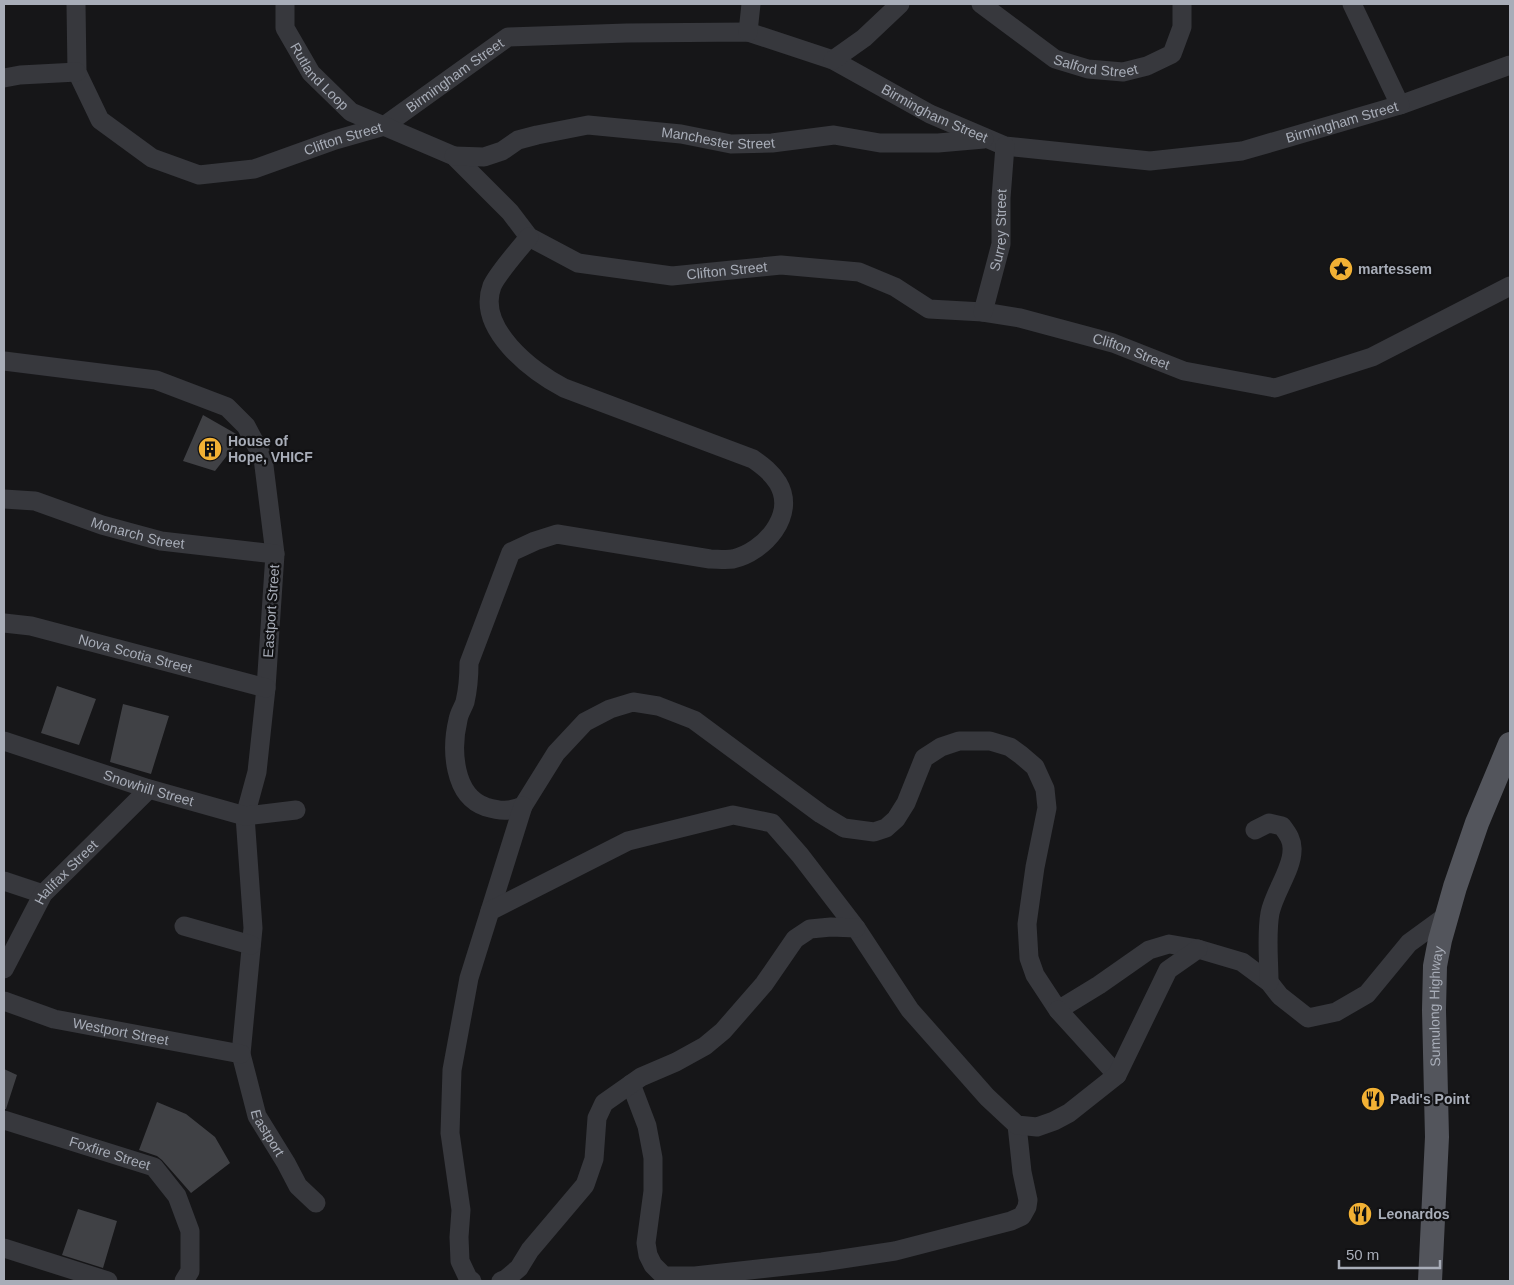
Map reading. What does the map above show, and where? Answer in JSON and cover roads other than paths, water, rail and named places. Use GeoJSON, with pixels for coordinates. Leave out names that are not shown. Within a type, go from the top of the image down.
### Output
{"type":"FeatureCollection","features":[{"type":"Feature","properties":{"kind":"main road","name":"Sumulong Highway"},"geometry":{"type":"LineString","coordinates":[[1430,1281],[1437,1137],[1434,1010],[1435,966],[1446,916],[1477,823],[1510,744]]}},
{"type":"Feature","properties":{"kind":"street"},"geometry":{"type":"LineString","coordinates":[[4,78],[20,75],[76,72],[76,4]]}},
{"type":"Feature","properties":{"kind":"street","name":"Rutland Loop"},"geometry":{"type":"LineString","coordinates":[[284,4],[284,28],[310,73],[351,112],[384,126]]}},
{"type":"Feature","properties":{"kind":"street"},"geometry":{"type":"LineString","coordinates":[[748,32],[751,4]]}},
{"type":"Feature","properties":{"kind":"street"},"geometry":{"type":"LineString","coordinates":[[833,60],[864,38],[900,4]]}},
{"type":"Feature","properties":{"kind":"street","name":"Salford Street"},"geometry":{"type":"LineString","coordinates":[[981,4],[1055,59],[1088,70],[1123,72],[1147,66],[1172,54],[1182,27],[1182,4]]}},
{"type":"Feature","properties":{"kind":"street"},"geometry":{"type":"LineString","coordinates":[[1352,4],[1400,105]]}},
{"type":"Feature","properties":{"kind":"street","name":"Birmingham Street"},"geometry":{"type":"LineString","coordinates":[[384,126],[508,37],[627,33],[748,32],[833,60],[930,114],[1005,146],[1150,161],[1242,151],[1400,105],[1510,65]]}},
{"type":"Feature","properties":{"kind":"street","name":"Clifton Street"},"geometry":{"type":"LineString","coordinates":[[76,72],[100,120],[152,158],[199,175],[254,169],[335,140],[384,126],[454,156],[510,212],[529,237],[578,263],[672,276],[781,265],[859,272],[895,287],[929,309],[983,312],[1020,318],[1113,343],[1184,371],[1275,388],[1372,357],[1510,286]]}},
{"type":"Feature","properties":{"kind":"street","name":"Manchester Street"},"geometry":{"type":"LineString","coordinates":[[454,156],[484,157],[502,151],[518,140],[588,125],[681,134],[731,144],[772,143],[834,135],[880,142],[938,143],[987,138]]}},
{"type":"Feature","properties":{"kind":"street","name":"Surrey Street"},"geometry":{"type":"LineString","coordinates":[[983,312],[1001,244],[1001,198],[1005,146]]}},
{"type":"Feature","properties":{"kind":"street"},"geometry":{"type":"LineString","coordinates":[[523,806],[514,810],[499,811],[476,804],[463,789],[457,771],[455,743],[458,719],[465,701],[469,663],[511,552],[557,534],[710,559],[733,559],[755,549],[771,535],[780,522],[784,502],[779,485],[768,470],[752,459],[564,388],[546,379],[530,367],[504,338],[491,317],[489,301],[493,285],[529,237]]}},
{"type":"Feature","properties":{"kind":"street","name":"Eastport Street"},"geometry":{"type":"LineString","coordinates":[[4,360],[156,380],[227,407],[246,426],[263,458],[275,554],[258,772],[245,816],[254,928],[241,1054]]}},
{"type":"Feature","properties":{"kind":"street","name":"Monarch Street"},"geometry":{"type":"LineString","coordinates":[[4,499],[35,501],[102,525],[161,541],[275,554]]}},
{"type":"Feature","properties":{"kind":"street","name":"Nova Scotia Street"},"geometry":{"type":"LineString","coordinates":[[4,623],[31,626],[266,688]]}},
{"type":"Feature","properties":{"kind":"street"},"geometry":{"type":"LineString","coordinates":[[472,1281],[468,1278],[460,1261],[458,1237],[461,1210],[450,1132],[452,1070],[469,978],[523,806],[556,752],[585,722],[610,709],[633,702],[658,706],[694,720],[821,814],[844,828],[874,832],[886,828],[896,819],[906,803],[924,758],[941,747],[959,741],[973,740],[990,741],[1010,747],[1035,768],[1045,789],[1047,808],[1035,867],[1027,924],[1029,958],[1035,975],[1058,1010],[1117,1075]]}},
{"type":"Feature","properties":{"kind":"street","name":"Snowhill Street"},"geometry":{"type":"LineString","coordinates":[[4,741],[149,789],[245,816],[296,810]]}},
{"type":"Feature","properties":{"kind":"street","name":"Halifax Street"},"geometry":{"type":"LineString","coordinates":[[4,969],[43,894],[149,789]]}},
{"type":"Feature","properties":{"kind":"street"},"geometry":{"type":"LineString","coordinates":[[490,911],[628,841],[732,815],[772,823],[800,855],[856,928],[910,1010],[987,1097],[1017,1125],[1037,1127],[1054,1121],[1069,1112],[1117,1075],[1168,970],[1198,949]]}},
{"type":"Feature","properties":{"kind":"street"},"geometry":{"type":"LineString","coordinates":[[1255,830],[1269,823],[1282,826],[1291,840],[1293,849],[1292,858],[1278,888],[1270,912],[1269,982]]}},
{"type":"Feature","properties":{"kind":"street"},"geometry":{"type":"LineString","coordinates":[[4,881],[43,894]]}},
{"type":"Feature","properties":{"kind":"street"},"geometry":{"type":"LineString","coordinates":[[1058,1010],[1099,985],[1149,950],[1169,944],[1198,949],[1242,962],[1269,982],[1280,996],[1308,1018],[1336,1012],[1366,994],[1409,942],[1446,916]]}},
{"type":"Feature","properties":{"kind":"street"},"geometry":{"type":"LineString","coordinates":[[184,926],[251,945]]}},
{"type":"Feature","properties":{"kind":"street"},"geometry":{"type":"LineString","coordinates":[[501,1281],[519,1268],[530,1250],[585,1185],[594,1159],[597,1118],[604,1103],[641,1077],[676,1062],[705,1046],[723,1031],[764,984],[795,939],[810,929],[831,927],[856,928]]}},
{"type":"Feature","properties":{"kind":"street","name":"Westport Street"},"geometry":{"type":"LineString","coordinates":[[4,1001],[54,1019],[241,1054]]}},
{"type":"Feature","properties":{"kind":"street","name":"Eastport"},"geometry":{"type":"LineString","coordinates":[[241,1054],[256,1116],[286,1163],[298,1186],[316,1203]]}},
{"type":"Feature","properties":{"kind":"street"},"geometry":{"type":"LineString","coordinates":[[631,1084],[647,1126],[653,1158],[653,1191],[646,1243],[648,1255],[664,1276],[695,1276],[822,1262],[895,1251],[1011,1221],[1022,1216],[1028,1207],[1017,1125]]}},
{"type":"Feature","properties":{"kind":"street","name":"Foxfire Street"},"geometry":{"type":"LineString","coordinates":[[4,1120],[154,1167],[177,1196],[190,1231],[190,1271],[184,1281]]}},
{"type":"Feature","properties":{"kind":"street"},"geometry":{"type":"LineString","coordinates":[[4,1248],[108,1281]]}},
{"type":"Feature","properties":{"kind":"place","name":"martessem"},"geometry":{"type":"Point","coordinates":[1341,269]}},
{"type":"Feature","properties":{"kind":"place","name":"House of Hope, VHICF"},"geometry":{"type":"Point","coordinates":[210,449]}},
{"type":"Feature","properties":{"kind":"place","name":"Padi's Point"},"geometry":{"type":"Point","coordinates":[1373,1099]}},
{"type":"Feature","properties":{"kind":"place","name":"Leonardos"},"geometry":{"type":"Point","coordinates":[1360,1214]}}]}
